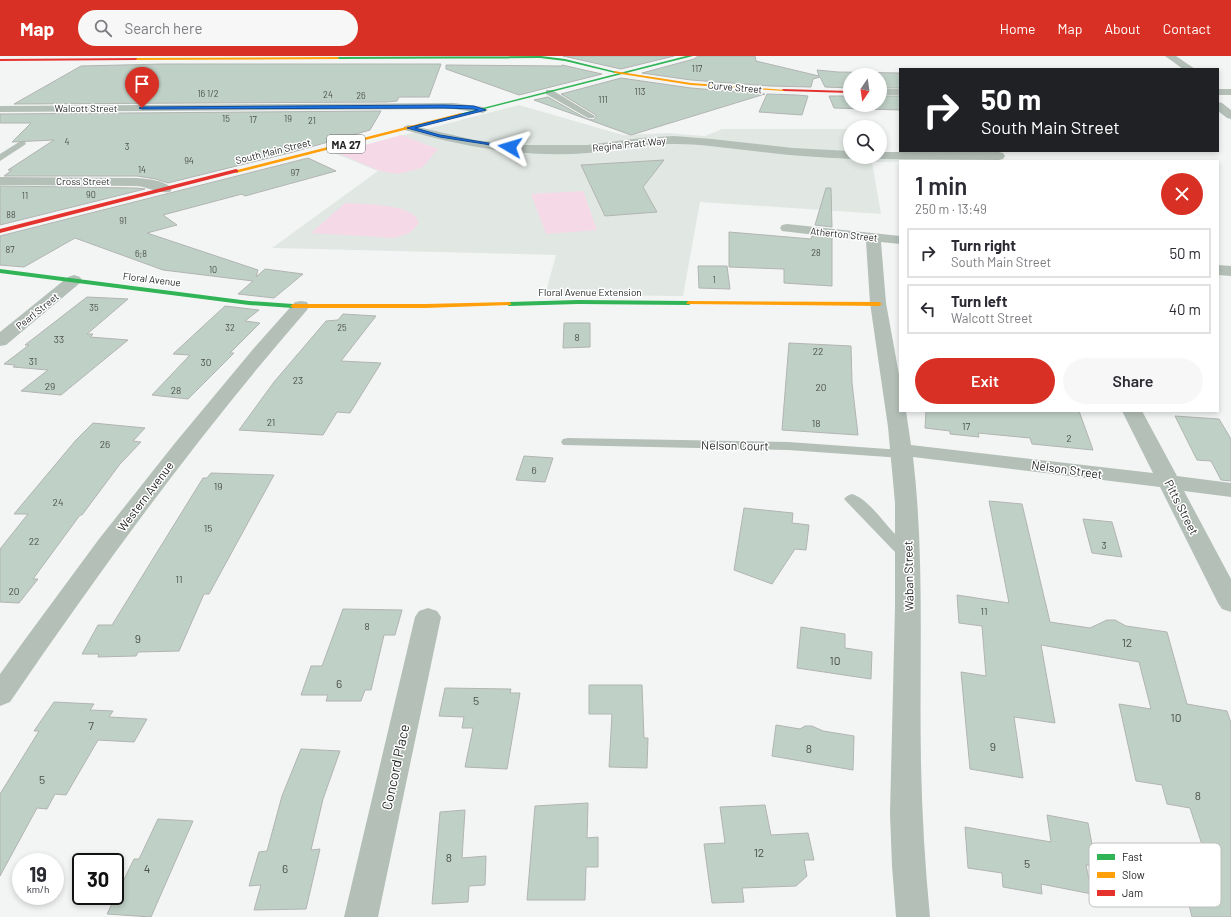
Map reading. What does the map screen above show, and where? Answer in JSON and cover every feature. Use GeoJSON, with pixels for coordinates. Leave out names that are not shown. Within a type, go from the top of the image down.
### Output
{"type":"FeatureCollection","features":[{"type":"Feature","properties":{"kind":"street","name":"South Main Street"},"geometry":{"type":"LineString","coordinates":[[0,231],[692,56]]}},
{"type":"Feature","properties":{"kind":"street"},"geometry":{"type":"LineString","coordinates":[[1170,56],[1188,68]]}},
{"type":"Feature","properties":{"kind":"street","name":"Curve Street"},"geometry":{"type":"LineString","coordinates":[[0,60],[28,58],[540,57],[567,60],[620,74],[650,79],[788,91],[843,92]]}},
{"type":"Feature","properties":{"kind":"street"},"geometry":{"type":"LineString","coordinates":[[6,68],[28,58]]}},
{"type":"Feature","properties":{"kind":"street"},"geometry":{"type":"LineString","coordinates":[[887,92],[899,92]]}},
{"type":"Feature","properties":{"kind":"street","name":"Walcott Street"},"geometry":{"type":"LineString","coordinates":[[0,109],[454,106],[483,110]]}},
{"type":"Feature","properties":{"kind":"street"},"geometry":{"type":"LineString","coordinates":[[1219,106],[1231,116]]}},
{"type":"Feature","properties":{"kind":"street","name":"Regina Pratt Way"},"geometry":{"type":"LineString","coordinates":[[410,128],[428,134],[480,143],[526,148],[574,149],[644,141],[675,140],[709,142],[794,152],[843,155]]}},
{"type":"Feature","properties":{"kind":"street"},"geometry":{"type":"LineString","coordinates":[[887,156],[998,156]]}},
{"type":"Feature","properties":{"kind":"street","name":"Cross Street"},"geometry":{"type":"LineString","coordinates":[[0,181],[130,182],[151,184],[165,189]]}},
{"type":"Feature","properties":{"kind":"street","name":"Atherton Street"},"geometry":{"type":"LineString","coordinates":[[787,228],[899,240]]}},
{"type":"Feature","properties":{"kind":"street","name":"Waban Street"},"geometry":{"type":"LineString","coordinates":[[873,238],[879,304],[902,452],[908,554],[909,614],[905,817],[908,875],[913,917]]}},
{"type":"Feature","properties":{"kind":"street"},"geometry":{"type":"LineString","coordinates":[[1219,270],[1231,271]]}},
{"type":"Feature","properties":{"kind":"street","name":"Floral Avenue"},"geometry":{"type":"LineString","coordinates":[[0,271],[249,303],[301,306]]}},
{"type":"Feature","properties":{"kind":"street","name":"Pearl Street"},"geometry":{"type":"LineString","coordinates":[[0,341],[74,280]]}},
{"type":"Feature","properties":{"kind":"street","name":"Floral Avenue Extension"},"geometry":{"type":"LineString","coordinates":[[301,306],[726,302],[879,304]]}},
{"type":"Feature","properties":{"kind":"street","name":"Western Avenue"},"geometry":{"type":"LineString","coordinates":[[0,694],[176,453],[262,348],[301,306]]}},
{"type":"Feature","properties":{"kind":"street","name":"Pitts Street"},"geometry":{"type":"LineString","coordinates":[[1133,412],[1231,603]]}},
{"type":"Feature","properties":{"kind":"street","name":"Nelson Street"},"geometry":{"type":"LineString","coordinates":[[902,452],[1045,466],[1231,490]]}},
{"type":"Feature","properties":{"kind":"street","name":"Concord Place"},"geometry":{"type":"LineString","coordinates":[[361,917],[428,617]]}},
{"type":"Feature","properties":{"kind":"lane"},"geometry":{"type":"LineString","coordinates":[[549,92],[591,116]]}},
{"type":"Feature","properties":{"kind":"lane"},"geometry":{"type":"LineString","coordinates":[[0,158],[22,144]]}},
{"type":"Feature","properties":{"kind":"lane","name":"Nelson Court"},"geometry":{"type":"LineString","coordinates":[[568,442],[788,446],[902,452]]}},
{"type":"Feature","properties":{"kind":"lane"},"geometry":{"type":"LineString","coordinates":[[852,499],[862,506],[887,537],[908,554]]}},
{"type":"Feature","properties":{"kind":"shaded area"},"geometry":{"type":"Polygon","coordinates":[[[519,105],[623,135],[667,133],[705,136],[722,129],[843,129],[843,164],[872,164],[881,214],[700,202],[683,296],[545,295],[556,255],[272,248],[378,171],[334,153],[519,105]]]}},
{"type":"Feature","properties":{"kind":"shaded area"},"geometry":{"type":"Polygon","coordinates":[[[401,135],[438,149],[422,168],[398,174],[380,171],[338,153],[401,135]]]}},
{"type":"Feature","properties":{"kind":"shaded area"},"geometry":{"type":"Polygon","coordinates":[[[982,153],[986,160],[899,160],[899,162],[887,162],[887,156],[982,153]]]}},
{"type":"Feature","properties":{"kind":"shaded area"},"geometry":{"type":"Polygon","coordinates":[[[583,191],[597,230],[546,234],[531,194],[583,191]]]}},
{"type":"Feature","properties":{"kind":"shaded area"},"geometry":{"type":"Polygon","coordinates":[[[345,203],[379,205],[404,210],[413,214],[419,223],[410,233],[394,238],[311,233],[345,203]]]}},
{"type":"Feature","properties":{"kind":"building"},"geometry":{"type":"Polygon","coordinates":[[[563,56],[674,56],[621,69],[563,56]]]}},
{"type":"Feature","properties":{"kind":"building"},"geometry":{"type":"Polygon","coordinates":[[[698,56],[755,56],[756,61],[819,76],[817,70],[843,72],[843,88],[825,87],[820,77],[813,79],[811,87],[770,86],[691,80],[642,73],[694,59],[698,56]]]}},
{"type":"Feature","properties":{"kind":"building"},"geometry":{"type":"Polygon","coordinates":[[[164,64],[441,64],[429,97],[399,97],[397,101],[387,102],[14,104],[81,66],[164,64]]]}},
{"type":"Feature","properties":{"kind":"building"},"geometry":{"type":"Polygon","coordinates":[[[446,65],[562,65],[602,74],[519,95],[446,69],[446,65]]]}},
{"type":"Feature","properties":{"kind":"building"},"geometry":{"type":"Polygon","coordinates":[[[887,73],[899,73],[899,88],[887,88],[887,73]]]}},
{"type":"Feature","properties":{"kind":"building"},"geometry":{"type":"Polygon","coordinates":[[[621,78],[691,88],[765,94],[631,135],[534,100],[548,97],[587,119],[594,120],[596,115],[561,94],[621,78]]]}},
{"type":"Feature","properties":{"kind":"building"},"geometry":{"type":"Polygon","coordinates":[[[767,94],[808,96],[802,115],[759,112],[767,94]]]}},
{"type":"Feature","properties":{"kind":"building"},"geometry":{"type":"Polygon","coordinates":[[[829,96],[843,96],[843,108],[834,108],[829,96]]]}},
{"type":"Feature","properties":{"kind":"building"},"geometry":{"type":"Polygon","coordinates":[[[887,96],[899,96],[899,110],[887,110],[887,96]]]}},
{"type":"Feature","properties":{"kind":"building"},"geometry":{"type":"Polygon","coordinates":[[[381,111],[370,130],[293,152],[168,183],[156,179],[137,176],[4,176],[12,170],[8,170],[54,140],[12,142],[31,123],[0,123],[0,114],[381,111]]]}},
{"type":"Feature","properties":{"kind":"building"},"geometry":{"type":"Polygon","coordinates":[[[308,158],[336,171],[245,196],[242,194],[163,215],[177,225],[147,233],[258,270],[256,277],[265,269],[303,274],[274,298],[238,294],[253,281],[163,270],[75,238],[24,267],[0,265],[0,236],[308,158]]]}},
{"type":"Feature","properties":{"kind":"building"},"geometry":{"type":"Polygon","coordinates":[[[664,160],[643,187],[657,212],[605,216],[581,165],[664,160]]]}},
{"type":"Feature","properties":{"kind":"building"},"geometry":{"type":"Polygon","coordinates":[[[0,186],[137,188],[145,189],[0,225],[0,186]]]}},
{"type":"Feature","properties":{"kind":"building"},"geometry":{"type":"Polygon","coordinates":[[[826,188],[831,188],[832,227],[815,225],[826,188]]]}},
{"type":"Feature","properties":{"kind":"building"},"geometry":{"type":"Polygon","coordinates":[[[729,232],[811,239],[812,236],[832,238],[832,286],[784,283],[784,269],[729,267],[729,232]]]}},
{"type":"Feature","properties":{"kind":"building"},"geometry":{"type":"Polygon","coordinates":[[[698,266],[727,266],[730,289],[699,288],[698,266]]]}},
{"type":"Feature","properties":{"kind":"building"},"geometry":{"type":"Polygon","coordinates":[[[87,297],[128,299],[87,334],[93,334],[90,337],[128,340],[61,395],[21,391],[48,370],[13,367],[15,365],[4,364],[29,345],[25,345],[87,297]]]}},
{"type":"Feature","properties":{"kind":"building"},"geometry":{"type":"Polygon","coordinates":[[[225,306],[259,310],[245,321],[260,323],[230,353],[234,353],[188,399],[152,395],[190,355],[173,354],[225,306]]]}},
{"type":"Feature","properties":{"kind":"building"},"geometry":{"type":"Polygon","coordinates":[[[343,314],[376,316],[341,361],[381,363],[350,413],[337,412],[323,435],[239,430],[274,382],[326,321],[338,320],[343,314]]]}},
{"type":"Feature","properties":{"kind":"building"},"geometry":{"type":"Polygon","coordinates":[[[564,323],[590,323],[590,347],[563,348],[564,323]]]}},
{"type":"Feature","properties":{"kind":"building"},"geometry":{"type":"Polygon","coordinates":[[[789,343],[851,346],[852,383],[858,435],[782,430],[789,343]]]}},
{"type":"Feature","properties":{"kind":"building"},"geometry":{"type":"Polygon","coordinates":[[[926,412],[1079,412],[1093,450],[1032,444],[1030,438],[978,433],[979,437],[950,434],[950,431],[925,428],[926,412]]]}},
{"type":"Feature","properties":{"kind":"building"},"geometry":{"type":"Polygon","coordinates":[[[1175,416],[1219,419],[1231,439],[1231,481],[1221,480],[1211,461],[1197,460],[1175,416]]]}},
{"type":"Feature","properties":{"kind":"building"},"geometry":{"type":"Polygon","coordinates":[[[93,423],[145,428],[133,441],[141,442],[120,464],[82,515],[80,515],[33,579],[38,579],[19,603],[0,602],[0,549],[28,514],[14,514],[76,440],[93,423]]]}},
{"type":"Feature","properties":{"kind":"building"},"geometry":{"type":"Polygon","coordinates":[[[524,456],[553,458],[545,482],[516,480],[524,456]]]}},
{"type":"Feature","properties":{"kind":"building"},"geometry":{"type":"Polygon","coordinates":[[[211,473],[274,475],[209,594],[204,594],[179,651],[138,652],[136,656],[98,657],[99,654],[82,654],[98,625],[112,625],[203,478],[207,478],[211,473]]]}},
{"type":"Feature","properties":{"kind":"building"},"geometry":{"type":"Polygon","coordinates":[[[989,501],[1022,504],[1050,622],[1090,628],[1107,620],[1115,620],[1126,626],[1167,632],[1187,704],[1227,711],[1231,723],[1231,917],[1192,917],[1190,907],[1221,907],[1221,843],[1201,843],[1190,808],[1167,804],[1162,785],[1136,781],[1119,704],[1151,709],[1139,662],[1041,645],[1055,723],[1014,717],[1023,778],[970,769],[961,672],[986,676],[982,626],[959,623],[957,595],[1009,603],[989,501]]]}},
{"type":"Feature","properties":{"kind":"building"},"geometry":{"type":"Polygon","coordinates":[[[744,508],[793,513],[792,523],[809,525],[806,550],[795,549],[772,584],[734,570],[744,508]]]}},
{"type":"Feature","properties":{"kind":"building"},"geometry":{"type":"Polygon","coordinates":[[[1083,519],[1112,522],[1122,557],[1092,553],[1083,519]]]}},
{"type":"Feature","properties":{"kind":"building"},"geometry":{"type":"Polygon","coordinates":[[[343,609],[402,610],[395,635],[384,635],[371,690],[365,690],[361,701],[326,701],[328,695],[301,695],[311,666],[322,666],[343,609]]]}},
{"type":"Feature","properties":{"kind":"building"},"geometry":{"type":"Polygon","coordinates":[[[801,627],[845,634],[845,648],[872,652],[871,679],[797,668],[801,627]]]}},
{"type":"Feature","properties":{"kind":"building"},"geometry":{"type":"Polygon","coordinates":[[[589,685],[642,685],[644,738],[648,738],[647,768],[609,767],[612,714],[589,714],[589,685]]]}},
{"type":"Feature","properties":{"kind":"building"},"geometry":{"type":"Polygon","coordinates":[[[445,688],[511,689],[510,693],[520,693],[507,769],[465,767],[473,728],[462,728],[464,717],[439,716],[445,688]]]}},
{"type":"Feature","properties":{"kind":"building"},"geometry":{"type":"Polygon","coordinates":[[[54,702],[94,704],[90,710],[113,711],[109,717],[147,719],[134,742],[98,740],[66,795],[55,794],[47,809],[37,808],[0,876],[0,794],[39,731],[34,731],[54,702]]]}},
{"type":"Feature","properties":{"kind":"building"},"geometry":{"type":"Polygon","coordinates":[[[776,725],[800,729],[805,726],[812,726],[823,731],[854,736],[853,770],[772,756],[776,725]]]}},
{"type":"Feature","properties":{"kind":"building"},"geometry":{"type":"Polygon","coordinates":[[[301,749],[340,751],[323,799],[311,850],[320,849],[306,909],[254,910],[261,885],[249,886],[259,852],[267,851],[282,796],[301,749]]]}},
{"type":"Feature","properties":{"kind":"building"},"geometry":{"type":"Polygon","coordinates":[[[588,803],[587,838],[598,837],[598,867],[586,867],[585,900],[527,900],[535,806],[588,803]]]}},
{"type":"Feature","properties":{"kind":"building"},"geometry":{"type":"Polygon","coordinates":[[[765,805],[771,835],[808,833],[814,860],[804,860],[807,876],[796,886],[742,888],[744,902],[712,903],[704,844],[725,843],[720,807],[765,805]]]}},
{"type":"Feature","properties":{"kind":"building"},"geometry":{"type":"Polygon","coordinates":[[[465,810],[462,858],[486,856],[485,885],[469,886],[468,902],[432,904],[440,812],[465,810]]]}},
{"type":"Feature","properties":{"kind":"building"},"geometry":{"type":"Polygon","coordinates":[[[1047,815],[1088,823],[1092,843],[1089,843],[1089,865],[1086,865],[1089,880],[1089,893],[1041,884],[1042,894],[1003,887],[1002,873],[968,868],[965,827],[1051,842],[1047,815]]]}},
{"type":"Feature","properties":{"kind":"building"},"geometry":{"type":"Polygon","coordinates":[[[158,819],[193,821],[151,917],[107,914],[111,905],[124,905],[124,879],[134,859],[139,859],[158,819]]]}},
{"type":"Feature","properties":{"kind":"traffic: fast"},"geometry":{"type":"LineString","coordinates":[[461,114],[691,56]]}},
{"type":"Feature","properties":{"kind":"traffic: fast"},"geometry":{"type":"LineString","coordinates":[[338,58],[540,57],[565,60],[615,72]]}},
{"type":"Feature","properties":{"kind":"traffic: fast"},"geometry":{"type":"LineString","coordinates":[[0,271],[249,303],[293,306]]}},
{"type":"Feature","properties":{"kind":"traffic: fast"},"geometry":{"type":"LineString","coordinates":[[509,304],[578,302],[689,303]]}},
{"type":"Feature","properties":{"kind":"traffic: slow"},"geometry":{"type":"LineString","coordinates":[[136,59],[338,58]]}},
{"type":"Feature","properties":{"kind":"traffic: slow"},"geometry":{"type":"LineString","coordinates":[[615,72],[691,84],[784,90]]}},
{"type":"Feature","properties":{"kind":"traffic: slow"},"geometry":{"type":"LineString","coordinates":[[236,171],[461,114]]}},
{"type":"Feature","properties":{"kind":"traffic: slow"},"geometry":{"type":"LineString","coordinates":[[689,303],[879,304]]}},
{"type":"Feature","properties":{"kind":"traffic: slow"},"geometry":{"type":"LineString","coordinates":[[293,306],[425,306],[509,304]]}},
{"type":"Feature","properties":{"kind":"traffic: jam"},"geometry":{"type":"LineString","coordinates":[[0,60],[136,59]]}},
{"type":"Feature","properties":{"kind":"traffic: jam"},"geometry":{"type":"LineString","coordinates":[[784,90],[843,92]]}},
{"type":"Feature","properties":{"kind":"traffic: jam"},"geometry":{"type":"LineString","coordinates":[[0,231],[236,171]]}},
{"type":"Feature","properties":{"kind":"route"},"geometry":{"type":"LineString","coordinates":[[142,108],[465,107],[483,110],[410,128],[428,134],[510,147]]}}]}
